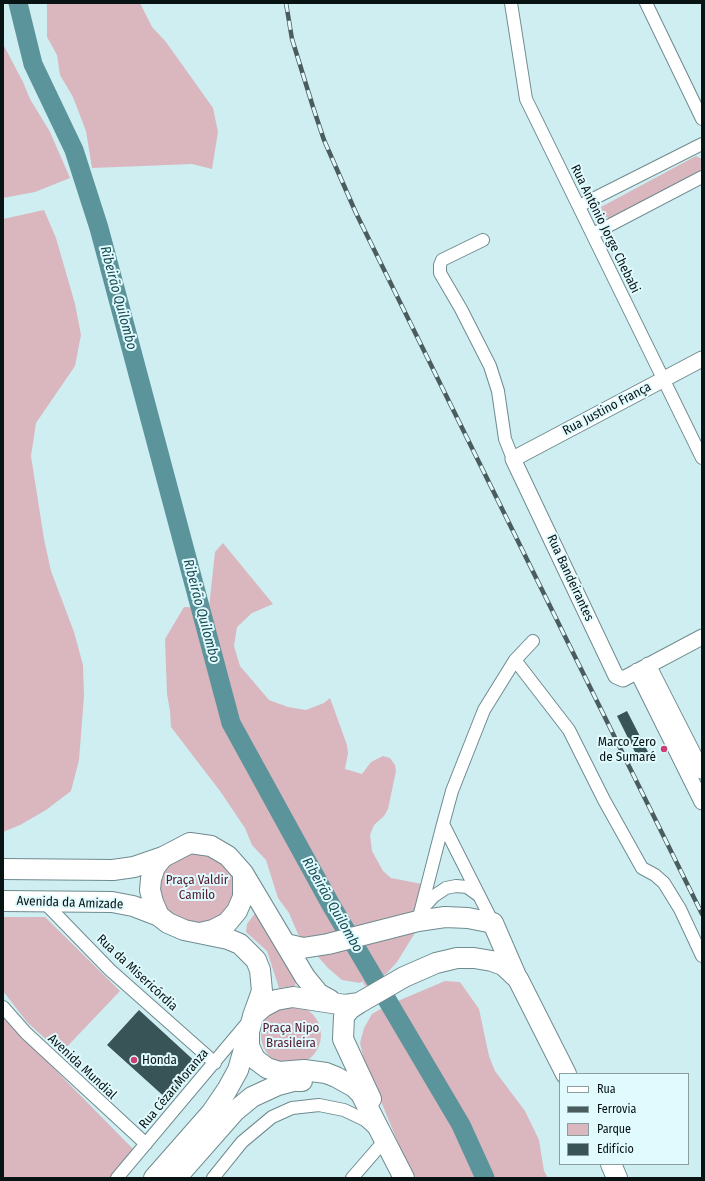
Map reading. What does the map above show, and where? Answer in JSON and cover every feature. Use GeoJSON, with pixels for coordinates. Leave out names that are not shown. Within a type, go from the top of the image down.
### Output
{"type":"FeatureCollection","features":[{"type":"Feature","properties":{"kind":"main road"},"geometry":{"type":"LineString","coordinates":[[3,869],[113,870],[134,867],[163,857],[190,843],[211,846],[228,856],[243,873],[312,987],[327,999],[358,1002]]}},
{"type":"Feature","properties":{"kind":"main road"},"geometry":{"type":"LineString","coordinates":[[159,916],[152,902],[150,890],[151,879],[155,867],[163,857]]}},
{"type":"Feature","properties":{"kind":"main road"},"geometry":{"type":"LineString","coordinates":[[198,933],[213,930],[227,923],[237,911],[243,897],[243,873]]}},
{"type":"Feature","properties":{"kind":"main road","name":"Avenida da Amizade"},"geometry":{"type":"LineString","coordinates":[[3,901],[112,902],[133,906],[159,916],[168,923],[184,930],[228,939],[240,944],[256,960],[260,970],[262,991],[238,1070],[212,1112],[154,1178]]}},
{"type":"Feature","properties":{"kind":"main road"},"geometry":{"type":"LineString","coordinates":[[286,944],[303,948],[328,944],[365,934],[420,915],[468,918],[493,923],[518,979],[565,1073]]}},
{"type":"Feature","properties":{"kind":"main road"},"geometry":{"type":"LineString","coordinates":[[380,1131],[368,1091],[343,1039],[344,1016],[350,1009],[358,1002],[436,963],[457,958],[474,958],[492,961],[503,965],[518,979]]}},
{"type":"Feature","properties":{"kind":"main road"},"geometry":{"type":"LineString","coordinates":[[358,1002],[329,1004],[310,998],[293,997],[276,1000],[263,1007],[251,1024],[249,1046],[255,1059],[267,1068],[279,1072],[304,1070],[336,1077],[354,1087],[361,1094],[404,1178]]}},
{"type":"Feature","properties":{"kind":"main road"},"geometry":{"type":"LineString","coordinates":[[176,1178],[235,1111],[252,1097],[278,1085],[293,1081],[309,1081],[330,1086],[350,1096],[380,1131]]}},
{"type":"Feature","properties":{"kind":"main road"},"geometry":{"type":"LineString","coordinates":[[611,1165],[617,1178]]}},
{"type":"Feature","properties":{"kind":"street","name":"Rua Antônio Jorge Chebabi"},"geometry":{"type":"LineString","coordinates":[[511,3],[526,99],[702,458]]}},
{"type":"Feature","properties":{"kind":"street"},"geometry":{"type":"LineString","coordinates":[[646,3],[702,120]]}},
{"type":"Feature","properties":{"kind":"street"},"geometry":{"type":"LineString","coordinates":[[579,206],[702,144]]}},
{"type":"Feature","properties":{"kind":"street"},"geometry":{"type":"LineString","coordinates":[[593,234],[702,177]]}},
{"type":"Feature","properties":{"kind":"street"},"geometry":{"type":"LineString","coordinates":[[483,240],[442,260],[440,265],[440,273],[461,309],[490,366],[498,391],[505,438],[513,459]]}},
{"type":"Feature","properties":{"kind":"street","name":"Rua Justino França"},"geometry":{"type":"LineString","coordinates":[[513,459],[702,359]]}},
{"type":"Feature","properties":{"kind":"street","name":"Rua Bandeirantes"},"geometry":{"type":"LineString","coordinates":[[513,459],[616,676],[623,679],[642,668]]}},
{"type":"Feature","properties":{"kind":"street"},"geometry":{"type":"LineString","coordinates":[[642,668],[702,637]]}},
{"type":"Feature","properties":{"kind":"street"},"geometry":{"type":"LineString","coordinates":[[420,915],[452,791],[484,710],[515,660],[533,641]]}},
{"type":"Feature","properties":{"kind":"street"},"geometry":{"type":"LineString","coordinates":[[515,660],[568,730],[604,800],[642,868],[655,875],[664,883],[680,909],[702,956]]}},
{"type":"Feature","properties":{"kind":"street"},"geometry":{"type":"LineString","coordinates":[[642,668],[702,771]]}},
{"type":"Feature","properties":{"kind":"street"},"geometry":{"type":"LineString","coordinates":[[642,668],[702,802]]}},
{"type":"Feature","properties":{"kind":"street"},"geometry":{"type":"LineString","coordinates":[[443,824],[493,923]]}},
{"type":"Feature","properties":{"kind":"street"},"geometry":{"type":"LineString","coordinates":[[420,915],[434,896],[446,888],[456,886],[467,887],[478,895]]}},
{"type":"Feature","properties":{"kind":"street","name":"Rua da Misericórdia"},"geometry":{"type":"LineString","coordinates":[[43,901],[110,970],[215,1063]]}},
{"type":"Feature","properties":{"kind":"street","name":"Avenida Mundial"},"geometry":{"type":"LineString","coordinates":[[3,1007],[26,1033],[146,1144]]}},
{"type":"Feature","properties":{"kind":"street","name":"Rua Cézar Moranza"},"geometry":{"type":"LineString","coordinates":[[117,1178],[215,1063],[251,1024]]}},
{"type":"Feature","properties":{"kind":"street"},"geometry":{"type":"LineString","coordinates":[[213,1178],[242,1142],[272,1117],[292,1108],[319,1105],[344,1110],[365,1120],[380,1131],[352,1178]]}},
{"type":"Feature","properties":{"kind":"green space"},"geometry":{"type":"Polygon","coordinates":[[[47,3],[140,3],[152,27],[166,42],[213,108],[218,132],[212,169],[192,164],[92,168],[86,131],[73,97],[60,75],[57,55],[47,37],[47,3]]]}},
{"type":"Feature","properties":{"kind":"green space"},"geometry":{"type":"Polygon","coordinates":[[[3,44],[23,82],[30,99],[50,132],[70,178],[35,192],[3,198],[3,44]]]}},
{"type":"Feature","properties":{"kind":"green space"},"geometry":{"type":"Polygon","coordinates":[[[696,156],[702,159],[702,172],[612,220],[603,215],[601,207],[696,156]]]}},
{"type":"Feature","properties":{"kind":"green space"},"geometry":{"type":"Polygon","coordinates":[[[44,210],[56,238],[75,304],[81,335],[75,366],[36,423],[31,456],[44,539],[51,571],[74,632],[83,665],[84,696],[79,760],[71,791],[46,810],[20,825],[3,832],[3,219],[44,210]]]}},
{"type":"Feature","properties":{"kind":"green space"},"geometry":{"type":"Polygon","coordinates":[[[223,543],[273,604],[252,613],[237,627],[234,646],[240,666],[269,700],[288,707],[306,710],[324,703],[330,698],[347,745],[348,753],[345,769],[362,774],[371,762],[383,756],[390,758],[395,765],[396,771],[388,809],[384,816],[374,825],[370,835],[372,851],[383,871],[391,878],[422,884],[426,915],[397,962],[387,973],[368,986],[364,985],[363,981],[360,983],[342,980],[328,968],[298,934],[289,913],[278,898],[266,860],[252,845],[245,828],[220,791],[171,727],[167,694],[165,639],[184,607],[209,608],[215,552],[223,543]]]}},
{"type":"Feature","properties":{"kind":"green space","name":"Praça Valdir Camilo"},"geometry":{"type":"Polygon","coordinates":[[[204,849],[234,874],[237,887],[228,911],[208,925],[173,918],[159,897],[160,873],[167,862],[204,849]]]}},
{"type":"Feature","properties":{"kind":"green space"},"geometry":{"type":"Polygon","coordinates":[[[256,912],[296,981],[295,986],[279,988],[267,951],[246,932],[247,924],[256,912]]]}},
{"type":"Feature","properties":{"kind":"green space"},"geometry":{"type":"Polygon","coordinates":[[[3,917],[45,917],[120,991],[61,1053],[27,1022],[3,991],[3,917]]]}},
{"type":"Feature","properties":{"kind":"green space"},"geometry":{"type":"Polygon","coordinates":[[[445,981],[460,982],[479,1009],[489,1056],[495,1071],[525,1111],[539,1140],[544,1171],[548,1178],[416,1178],[401,1150],[364,1060],[360,1043],[364,1028],[372,1014],[386,1006],[445,981]]]}},
{"type":"Feature","properties":{"kind":"green space","name":"Praça Nipo Brasileira"},"geometry":{"type":"Polygon","coordinates":[[[285,1005],[297,1005],[313,1013],[319,1023],[321,1035],[319,1047],[313,1057],[297,1065],[285,1065],[269,1057],[261,1041],[261,1029],[269,1013],[285,1005]]]}},
{"type":"Feature","properties":{"kind":"green space"},"geometry":{"type":"Polygon","coordinates":[[[3,1013],[17,1031],[137,1153],[114,1178],[3,1178],[3,1013]]]}},
{"type":"Feature","properties":{"kind":"building"},"geometry":{"type":"Polygon","coordinates":[[[627,711],[648,752],[638,758],[617,716],[627,711]]]}},
{"type":"Feature","properties":{"kind":"building"},"geometry":{"type":"Polygon","coordinates":[[[139,1010],[200,1066],[168,1100],[107,1045],[139,1010]]]}},
{"type":"Feature","properties":{"kind":"waterway","name":"Ribeirão Quilombo"},"geometry":{"type":"LineString","coordinates":[[18,3],[33,64],[74,150],[99,228],[231,723],[331,905],[461,1125],[485,1178]]}},
{"type":"Feature","properties":{"kind":"railway"},"geometry":{"type":"LineString","coordinates":[[286,3],[292,39],[313,107],[324,140],[356,213],[702,914]]}},
{"type":"Feature","properties":{"kind":"place","name":"Marco Zero de Sumaré"},"geometry":{"type":"Point","coordinates":[664,749]}},
{"type":"Feature","properties":{"kind":"place","name":"Honda"},"geometry":{"type":"Point","coordinates":[134,1060]}}]}
